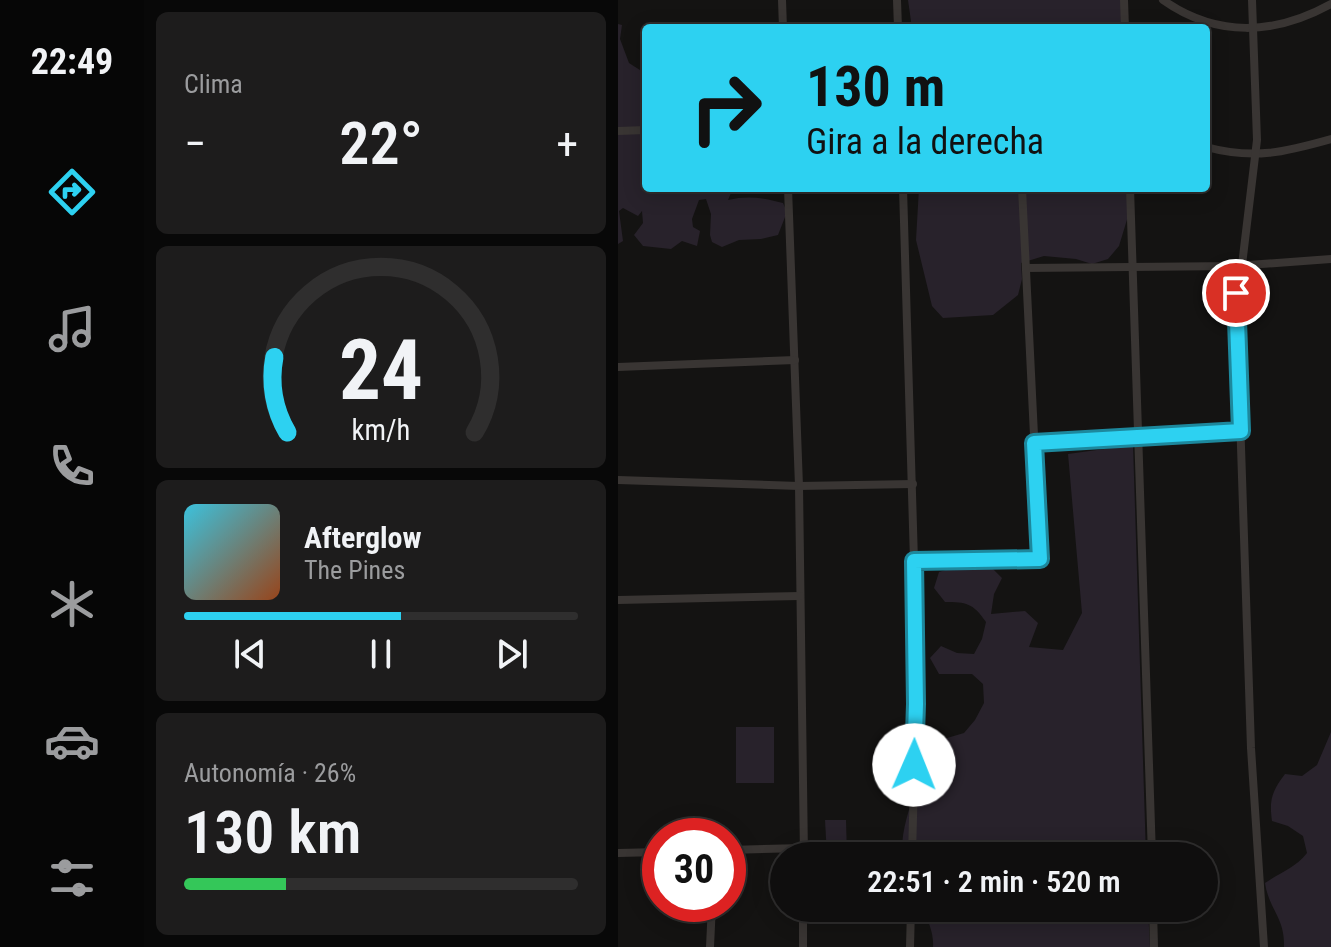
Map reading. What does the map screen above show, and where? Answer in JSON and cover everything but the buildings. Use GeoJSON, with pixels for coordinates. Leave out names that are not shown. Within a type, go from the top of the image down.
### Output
{"type":"FeatureCollection","features":[{"type":"Feature","properties":{"kind":"street"},"geometry":{"type":"LineString","coordinates":[[782,0],[783,24]]}},
{"type":"Feature","properties":{"kind":"street"},"geometry":{"type":"LineString","coordinates":[[897,0],[898,24]]}},
{"type":"Feature","properties":{"kind":"street"},"geometry":{"type":"LineString","coordinates":[[1124,0],[1125,24]]}},
{"type":"Feature","properties":{"kind":"street"},"geometry":{"type":"LineString","coordinates":[[1163,0],[1203,20],[1241,29],[1267,28],[1299,20],[1331,4]]}},
{"type":"Feature","properties":{"kind":"street"},"geometry":{"type":"LineString","coordinates":[[1252,0],[1256,154],[1238,266],[1251,748],[1264,947]]}},
{"type":"Feature","properties":{"kind":"street"},"geometry":{"type":"LineString","coordinates":[[618,131],[642,130]]}},
{"type":"Feature","properties":{"kind":"street"},"geometry":{"type":"LineString","coordinates":[[1210,148],[1266,155],[1331,139]]}},
{"type":"Feature","properties":{"kind":"street"},"geometry":{"type":"LineString","coordinates":[[788,192],[799,486],[804,842]]}},
{"type":"Feature","properties":{"kind":"street"},"geometry":{"type":"LineString","coordinates":[[903,192],[913,484],[916,704],[912,842]]}},
{"type":"Feature","properties":{"kind":"street"},"geometry":{"type":"LineString","coordinates":[[914,561],[1040,559],[1022,192]]}},
{"type":"Feature","properties":{"kind":"street"},"geometry":{"type":"LineString","coordinates":[[1130,192],[1152,842]]}},
{"type":"Feature","properties":{"kind":"street"},"geometry":{"type":"LineString","coordinates":[[1026,268],[1238,266],[1331,259]]}},
{"type":"Feature","properties":{"kind":"street"},"geometry":{"type":"LineString","coordinates":[[618,367],[795,360]]}},
{"type":"Feature","properties":{"kind":"street"},"geometry":{"type":"LineString","coordinates":[[1034,443],[1241,431]]}},
{"type":"Feature","properties":{"kind":"street"},"geometry":{"type":"LineString","coordinates":[[618,480],[799,486],[913,484]]}},
{"type":"Feature","properties":{"kind":"street"},"geometry":{"type":"LineString","coordinates":[[618,600],[800,596]]}},
{"type":"Feature","properties":{"kind":"street"},"geometry":{"type":"LineString","coordinates":[[746,850],[770,851]]}},
{"type":"Feature","properties":{"kind":"street"},"geometry":{"type":"LineString","coordinates":[[618,853],[642,852]]}},
{"type":"Feature","properties":{"kind":"street"},"geometry":{"type":"LineString","coordinates":[[710,947],[711,922]]}},
{"type":"Feature","properties":{"kind":"street"},"geometry":{"type":"LineString","coordinates":[[803,922],[803,947]]}},
{"type":"Feature","properties":{"kind":"street"},"geometry":{"type":"LineString","coordinates":[[910,947],[911,922]]}},
{"type":"Feature","properties":{"kind":"street"},"geometry":{"type":"LineString","coordinates":[[1153,922],[1154,947]]}},
{"type":"Feature","properties":{"kind":"shaded area"},"geometry":{"type":"Polygon","coordinates":[[[908,0],[1121,0],[1124,24],[911,24],[908,0]]]}},
{"type":"Feature","properties":{"kind":"shaded area"},"geometry":{"type":"Polygon","coordinates":[[[618,24],[622,25],[620,39],[629,63],[642,71],[642,192],[731,192],[728,200],[756,198],[783,203],[787,212],[778,235],[739,240],[722,247],[712,242],[711,214],[706,199],[699,200],[692,219],[693,227],[700,231],[697,246],[682,241],[671,249],[643,246],[634,235],[643,223],[642,211],[638,216],[623,208],[619,211],[623,241],[618,244],[618,24]]]}},
{"type":"Feature","properties":{"kind":"shaded area"},"geometry":{"type":"Polygon","coordinates":[[[919,192],[1126,192],[1129,213],[1119,246],[1108,259],[1092,264],[1044,256],[1021,263],[1022,279],[1018,295],[993,315],[943,318],[932,306],[916,240],[919,192]]]}},
{"type":"Feature","properties":{"kind":"shaded area"},"geometry":{"type":"Polygon","coordinates":[[[1133,445],[1146,842],[903,842],[926,746],[930,740],[964,733],[984,703],[983,684],[972,674],[939,674],[930,658],[941,646],[957,653],[974,654],[986,622],[968,605],[945,602],[934,588],[939,572],[955,567],[989,565],[1002,578],[994,594],[991,614],[1025,611],[1038,623],[1029,647],[1063,650],[1082,613],[1068,454],[1133,445]]]}},
{"type":"Feature","properties":{"kind":"shaded area"},"geometry":{"type":"Polygon","coordinates":[[[736,727],[774,727],[774,783],[736,783],[736,727]]]}},
{"type":"Feature","properties":{"kind":"shaded area"},"geometry":{"type":"Polygon","coordinates":[[[1331,732],[1331,947],[1284,947],[1282,928],[1265,883],[1307,853],[1303,836],[1288,826],[1272,821],[1272,796],[1285,774],[1302,776],[1317,765],[1331,732]]]}},
{"type":"Feature","properties":{"kind":"shaded area"},"geometry":{"type":"Polygon","coordinates":[[[825,820],[846,820],[847,842],[826,842],[825,820]]]}},
{"type":"Feature","properties":{"kind":"shaded area"},"geometry":{"type":"Polygon","coordinates":[[[928,922],[1149,922],[1150,947],[933,947],[928,922]]]}},
{"type":"Feature","properties":{"kind":"route"},"geometry":{"type":"LineString","coordinates":[[914,765],[914,561],[1040,559],[1034,443],[1241,431],[1236,293]]}}]}
